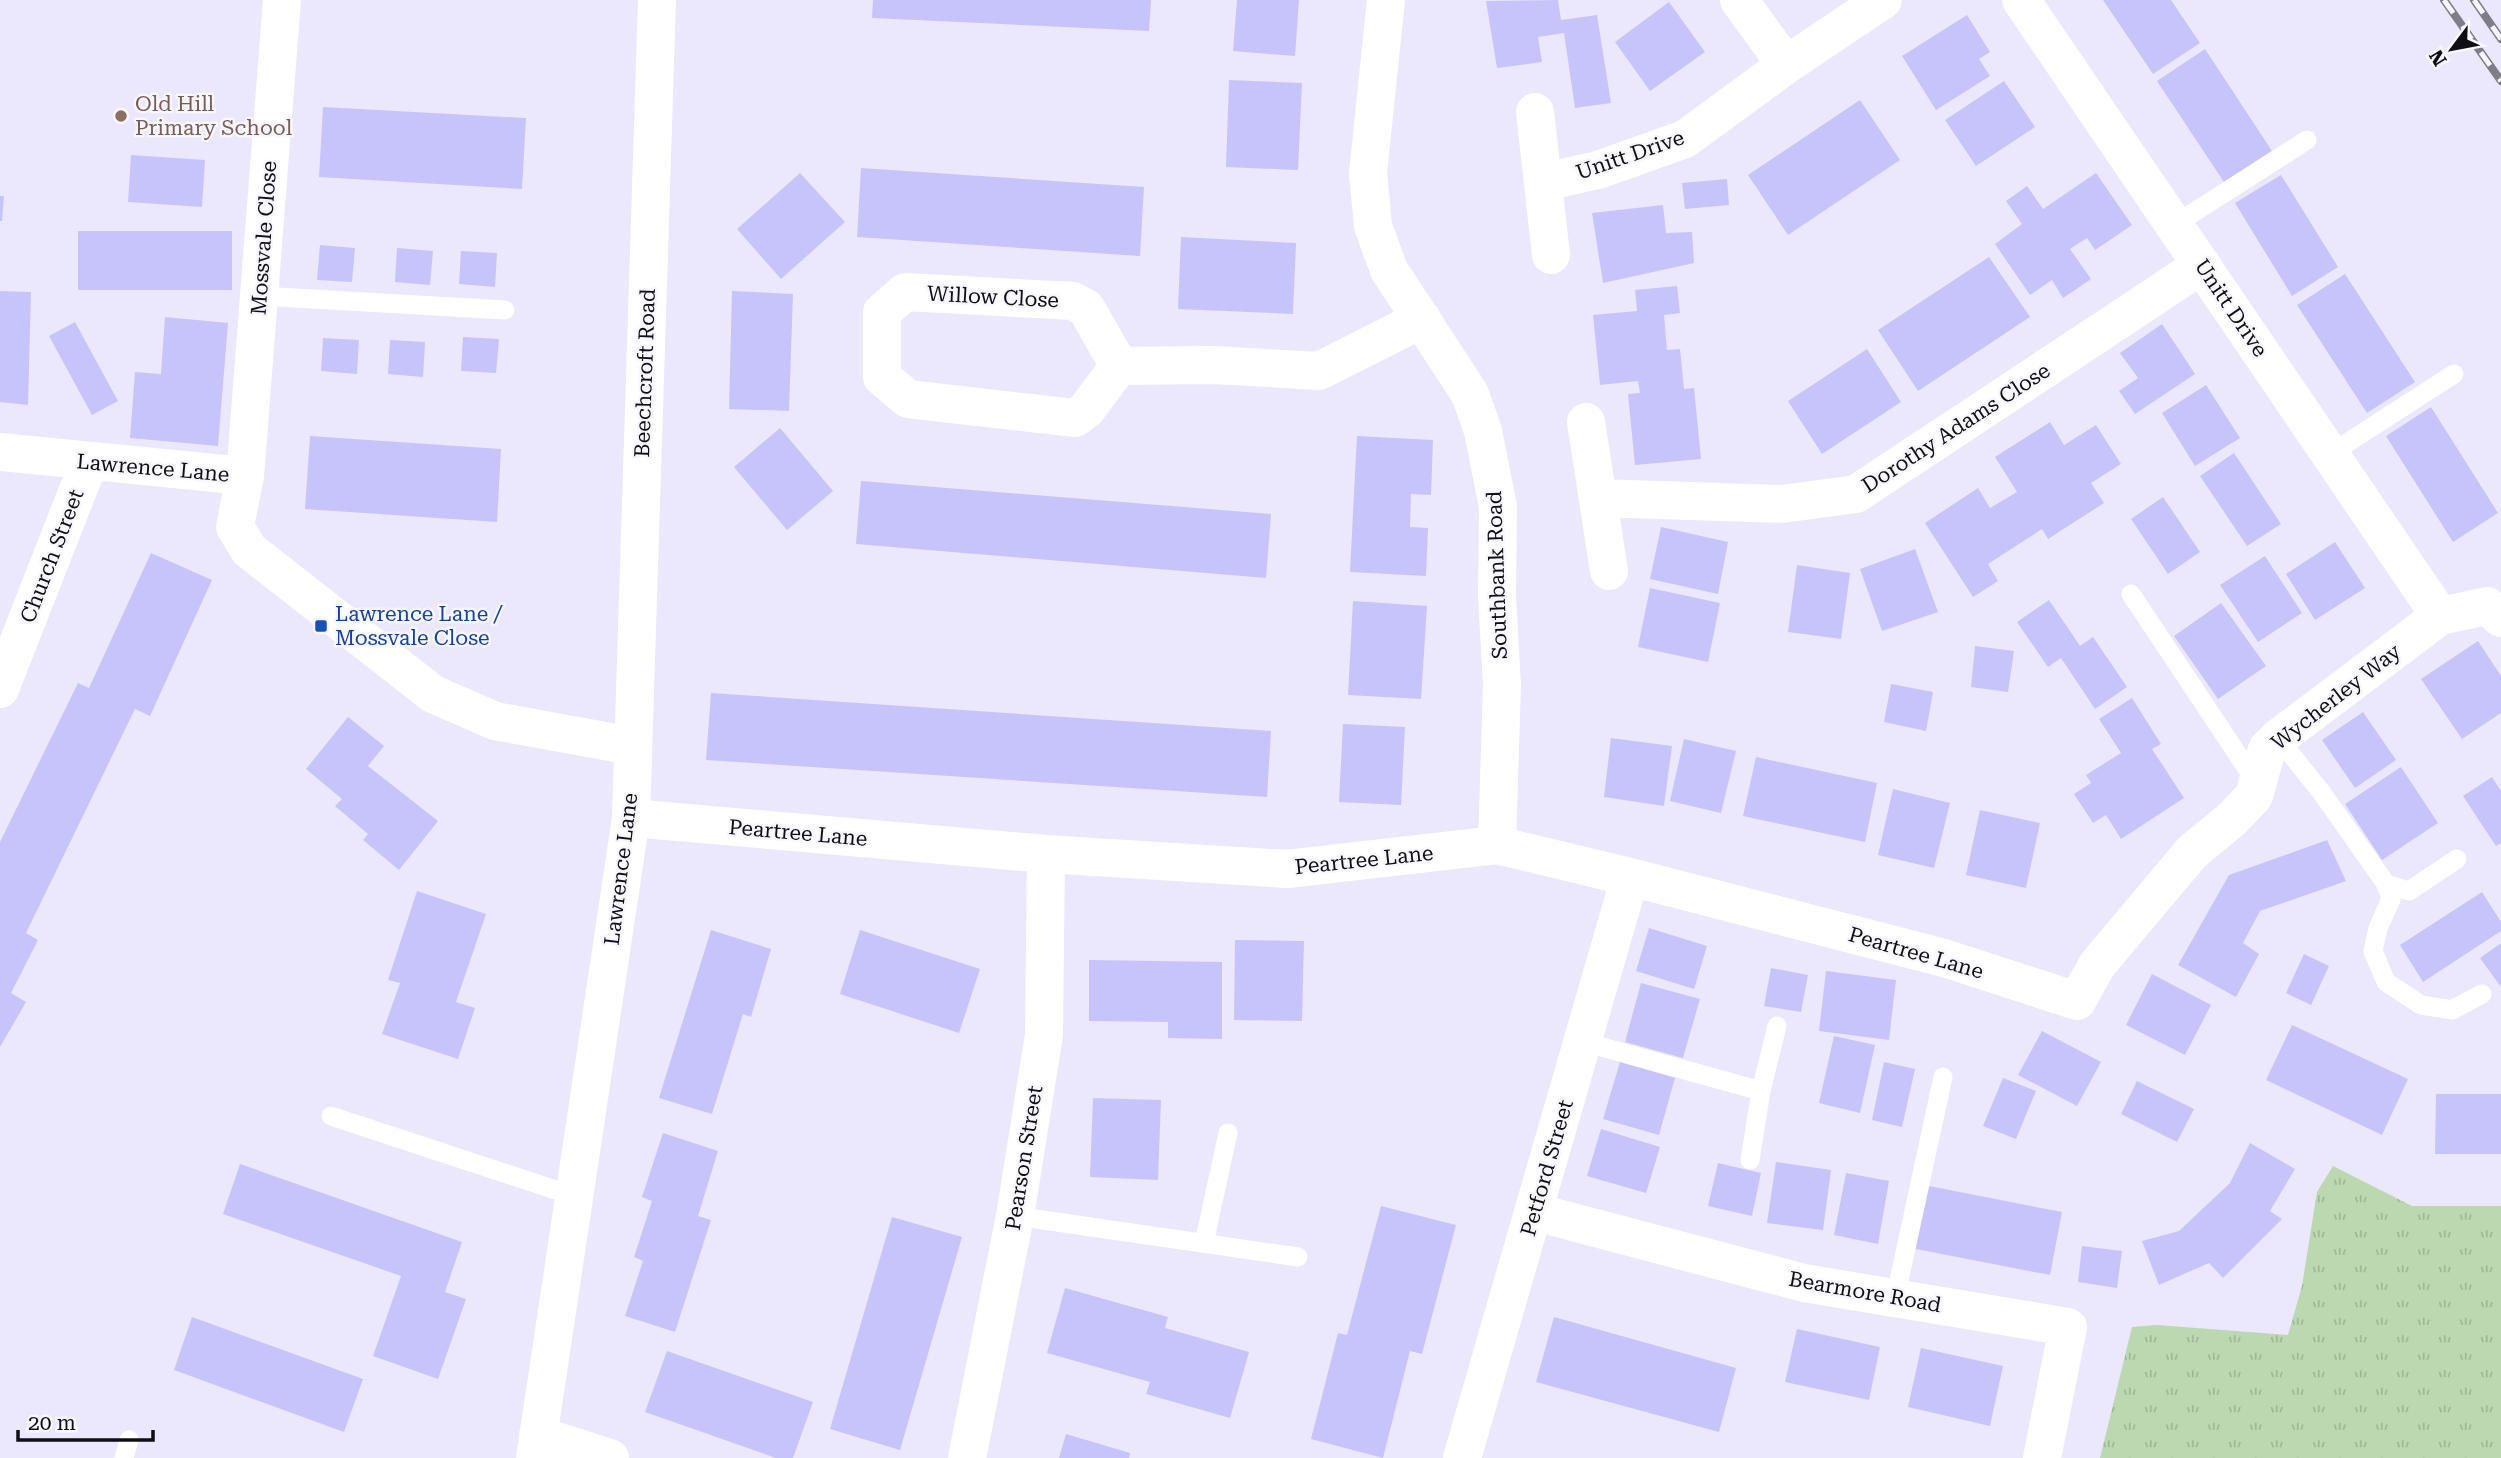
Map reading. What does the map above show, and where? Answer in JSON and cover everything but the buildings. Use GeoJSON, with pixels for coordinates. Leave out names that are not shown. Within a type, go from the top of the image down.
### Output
{"type":"FeatureCollection","features":[{"type":"Feature","properties":{"kind":"street","name":"Mossvale Close"},"geometry":{"type":"LineString","coordinates":[[245,476],[282,0]]}},
{"type":"Feature","properties":{"kind":"street","name":"Beechcroft Road"},"geometry":{"type":"LineString","coordinates":[[632,746],[657,0]]}},
{"type":"Feature","properties":{"kind":"street","name":"Southbank Road"},"geometry":{"type":"LineString","coordinates":[[1386,0],[1368,173],[1373,226],[1389,270],[1470,394],[1483,431],[1498,506],[1497,597],[1502,685],[1497,845]]}},
{"type":"Feature","properties":{"kind":"street"},"geometry":{"type":"LineString","coordinates":[[1739,0],[1786,65]]}},
{"type":"Feature","properties":{"kind":"street","name":"Unitt Drive"},"geometry":{"type":"LineString","coordinates":[[1544,182],[1598,170],[1685,139],[1786,65],[1883,0]]}},
{"type":"Feature","properties":{"kind":"street","name":"Unitt Drive"},"geometry":{"type":"LineString","coordinates":[[2021,0],[2440,616]]}},
{"type":"Feature","properties":{"kind":"street","name":"Unitt Drive"},"geometry":{"type":"LineString","coordinates":[[1535,112],[1551,255]]}},
{"type":"Feature","properties":{"kind":"street","name":"Dorothy Adams Close"},"geometry":{"type":"LineString","coordinates":[[1598,498],[1782,504],[1856,494],[2202,265]]}},
{"type":"Feature","properties":{"kind":"street","name":"Willow Close"},"geometry":{"type":"LineString","coordinates":[[905,292],[1073,301],[1086,308],[1119,366],[1086,410],[1076,418],[908,399],[882,377],[882,312],[905,292]]}},
{"type":"Feature","properties":{"kind":"street"},"geometry":{"type":"LineString","coordinates":[[1119,366],[1213,365],[1319,371],[1422,319]]}},
{"type":"Feature","properties":{"kind":"street"},"geometry":{"type":"LineString","coordinates":[[1586,422],[1609,571]]}},
{"type":"Feature","properties":{"kind":"street","name":"Lawrence Lane"},"geometry":{"type":"LineString","coordinates":[[0,452],[245,476],[235,527],[250,550],[433,694],[495,721],[632,746],[631,818],[537,1446]]}},
{"type":"Feature","properties":{"kind":"street","name":"Church Street"},"geometry":{"type":"LineString","coordinates":[[0,689],[89,462]]}},
{"type":"Feature","properties":{"kind":"street","name":"Wycherley Way"},"geometry":{"type":"LineString","coordinates":[[2077,1001],[2097,965],[2192,852],[2232,819],[2254,796],[2267,749],[2278,738],[2440,616],[2487,606],[2501,618]]}},
{"type":"Feature","properties":{"kind":"street","name":"Peartree Lane"},"geometry":{"type":"LineString","coordinates":[[631,818],[1046,854],[1287,869],[1497,845],[1944,958],[2077,1001]]}},
{"type":"Feature","properties":{"kind":"street","name":"Pearson Street"},"geometry":{"type":"LineString","coordinates":[[967,1458],[1015,1216],[1044,1035],[1046,854]]}},
{"type":"Feature","properties":{"kind":"street","name":"Petford Street"},"geometry":{"type":"LineString","coordinates":[[1462,1458],[1630,877]]}},
{"type":"Feature","properties":{"kind":"street","name":"Bearmore Road"},"geometry":{"type":"LineString","coordinates":[[1535,1212],[1804,1283],[2068,1327],[2042,1458]]}},
{"type":"Feature","properties":{"kind":"street"},"geometry":{"type":"LineString","coordinates":[[537,1446],[610,1458]]}},
{"type":"Feature","properties":{"kind":"lane"},"geometry":{"type":"LineString","coordinates":[[2174,225],[2307,140]]}},
{"type":"Feature","properties":{"kind":"lane"},"geometry":{"type":"LineString","coordinates":[[260,296],[505,310]]}},
{"type":"Feature","properties":{"kind":"lane"},"geometry":{"type":"LineString","coordinates":[[2330,454],[2454,374]]}},
{"type":"Feature","properties":{"kind":"lane"},"geometry":{"type":"LineString","coordinates":[[2131,594],[2257,784]]}},
{"type":"Feature","properties":{"kind":"lane"},"geometry":{"type":"LineString","coordinates":[[2278,738],[2322,793],[2386,884],[2391,899],[2378,928],[2373,951],[2386,982],[2421,1005],[2452,1010],[2482,994]]}},
{"type":"Feature","properties":{"kind":"lane"},"geometry":{"type":"LineString","coordinates":[[2386,884],[2409,891],[2456,859]]}},
{"type":"Feature","properties":{"kind":"lane"},"geometry":{"type":"LineString","coordinates":[[1751,1160],[1761,1091],[1777,1026]]}},
{"type":"Feature","properties":{"kind":"lane"},"geometry":{"type":"LineString","coordinates":[[1584,1042],[1761,1091]]}},
{"type":"Feature","properties":{"kind":"lane"},"geometry":{"type":"LineString","coordinates":[[1895,1299],[1943,1077]]}},
{"type":"Feature","properties":{"kind":"lane"},"geometry":{"type":"LineString","coordinates":[[331,1116],[574,1196]]}},
{"type":"Feature","properties":{"kind":"lane"},"geometry":{"type":"LineString","coordinates":[[1204,1243],[1228,1133]]}},
{"type":"Feature","properties":{"kind":"lane"},"geometry":{"type":"LineString","coordinates":[[1015,1216],[1298,1256]]}},
{"type":"Feature","properties":{"kind":"green space"},"geometry":{"type":"Polygon","coordinates":[[[2333,1166],[2412,1206],[2501,1206],[2501,1458],[2100,1458],[2132,1327],[2157,1325],[2288,1335],[2302,1286],[2317,1192],[2333,1166]]]}},
{"type":"Feature","properties":{"kind":"railway"},"geometry":{"type":"LineString","coordinates":[[2444,0],[2501,81]]}},
{"type":"Feature","properties":{"kind":"railway"},"geometry":{"type":"LineString","coordinates":[[2474,0],[2501,39]]}},
{"type":"Feature","properties":{"kind":"place","name":"Old Hill Primary School"},"geometry":{"type":"Point","coordinates":[121,116]}},
{"type":"Feature","properties":{"kind":"place","name":"Lawrence Lane / Mossvale Close"},"geometry":{"type":"Point","coordinates":[321,626]}}]}
